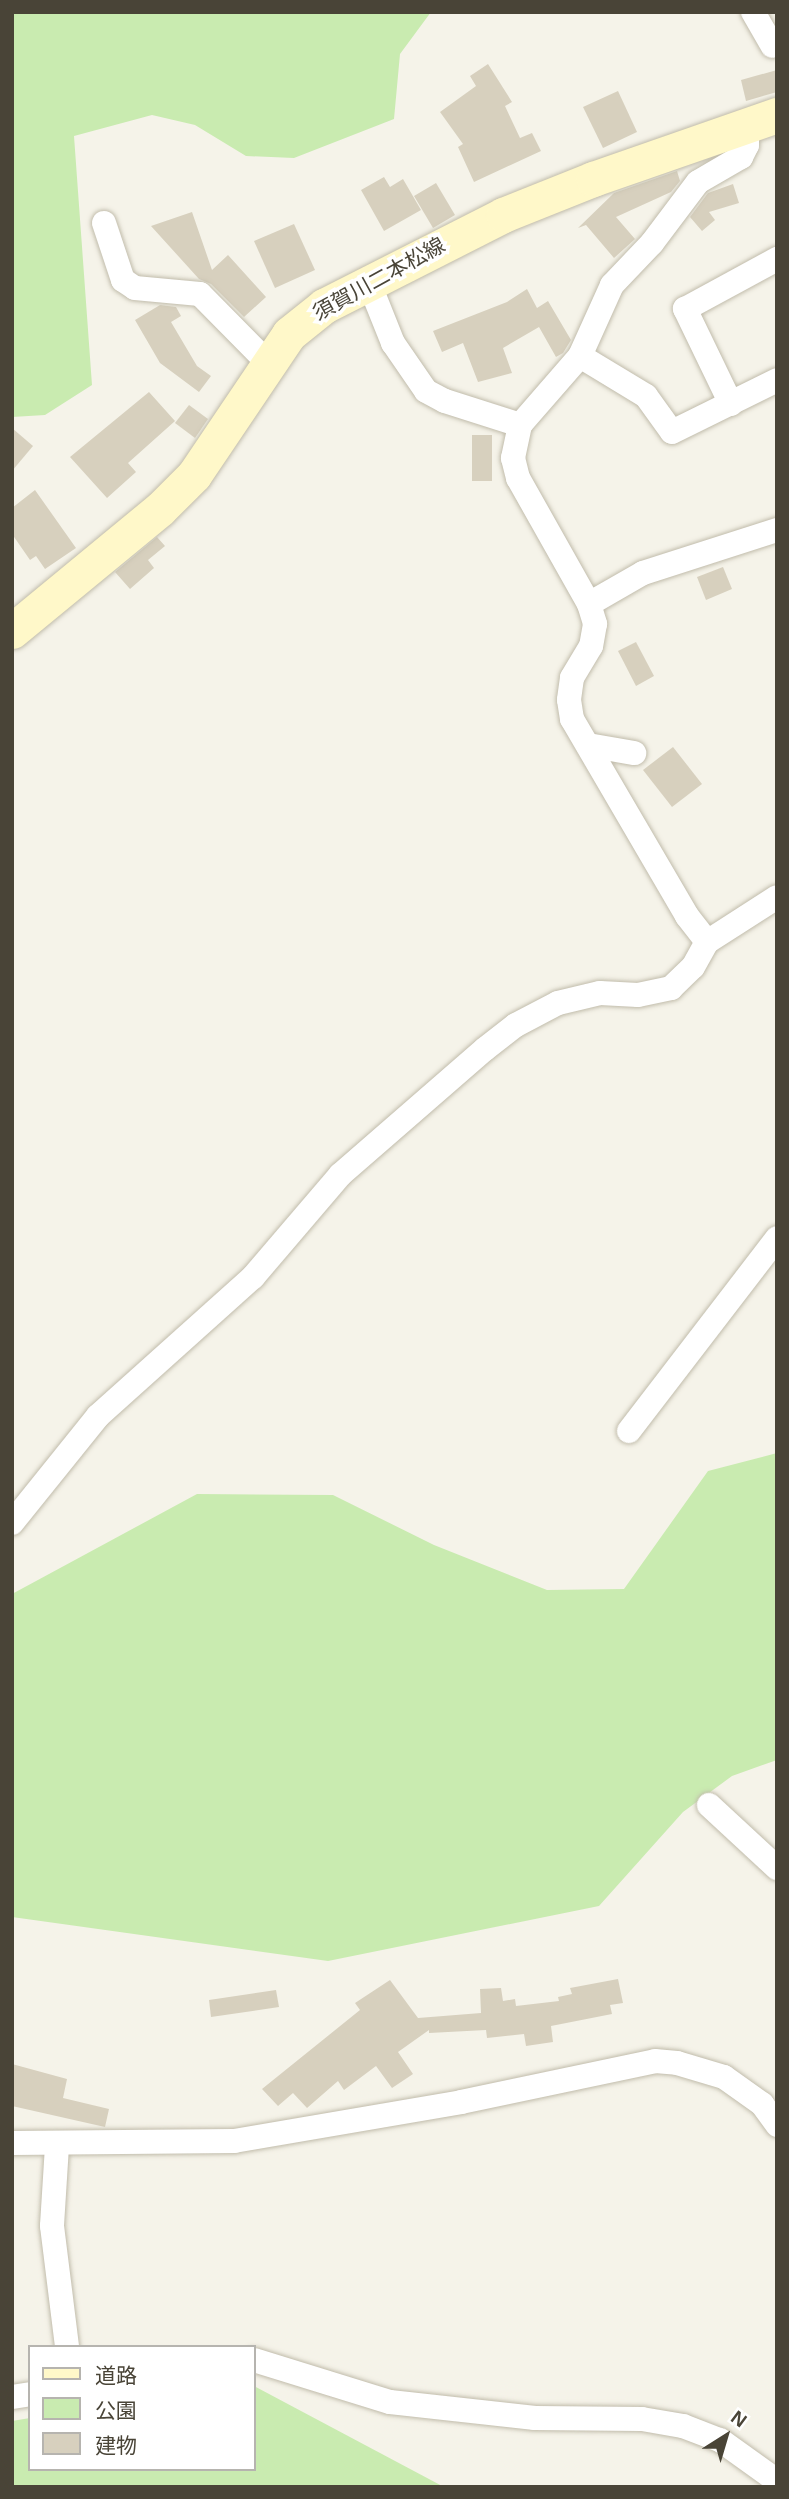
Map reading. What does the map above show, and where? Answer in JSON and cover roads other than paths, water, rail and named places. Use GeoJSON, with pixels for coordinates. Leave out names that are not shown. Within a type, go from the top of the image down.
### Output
{"type":"FeatureCollection","features":[{"type":"Feature","properties":{"kind":"main road","name":"須賀川二本松線"},"geometry":{"type":"LineString","coordinates":[[12,631],[160,509],[194,475],[269,364],[301,322],[369,283],[503,215],[762,120]]}},
{"type":"Feature","properties":{"kind":"street"},"geometry":{"type":"LineString","coordinates":[[707,942],[687,916],[572,719],[569,700],[572,678],[591,646],[594,624],[589,604],[518,478],[513,457],[520,425],[580,356],[612,285],[652,243],[698,182],[741,157],[762,120]]}},
{"type":"Feature","properties":{"kind":"street"},"geometry":{"type":"LineString","coordinates":[[104,223],[123,280],[135,288],[200,294],[269,364]]}},
{"type":"Feature","properties":{"kind":"street"},"geometry":{"type":"LineString","coordinates":[[731,404],[685,309],[777,259]]}},
{"type":"Feature","properties":{"kind":"street"},"geometry":{"type":"LineString","coordinates":[[369,283],[393,343],[426,391],[445,401],[520,425]]}},
{"type":"Feature","properties":{"kind":"street"},"geometry":{"type":"LineString","coordinates":[[580,356],[646,396],[672,432],[777,380]]}},
{"type":"Feature","properties":{"kind":"street"},"geometry":{"type":"LineString","coordinates":[[589,604],[643,573],[777,530]]}},
{"type":"Feature","properties":{"kind":"street"},"geometry":{"type":"LineString","coordinates":[[587,745],[635,753]]}},
{"type":"Feature","properties":{"kind":"street"},"geometry":{"type":"LineString","coordinates":[[12,1523],[98,1416],[253,1277],[341,1175],[485,1049],[516,1025],[558,1003],[600,993],[638,995],[671,988],[694,967],[707,942],[777,897]]}},
{"type":"Feature","properties":{"kind":"street"},"geometry":{"type":"LineString","coordinates":[[629,1431],[777,1238]]}},
{"type":"Feature","properties":{"kind":"street"},"geometry":{"type":"LineString","coordinates":[[709,1805],[777,1868]]}},
{"type":"Feature","properties":{"kind":"street"},"geometry":{"type":"LineString","coordinates":[[12,2143],[57,2146],[234,2141],[461,2102],[655,2061],[724,2077],[762,2104],[777,2125]]}},
{"type":"Feature","properties":{"kind":"street"},"geometry":{"type":"LineString","coordinates":[[57,2146],[52,2226],[67,2345]]}},
{"type":"Feature","properties":{"kind":"street"},"geometry":{"type":"LineString","coordinates":[[256,2361],[390,2402],[535,2418],[642,2419],[683,2426],[720,2440],[777,2481]]}}]}
